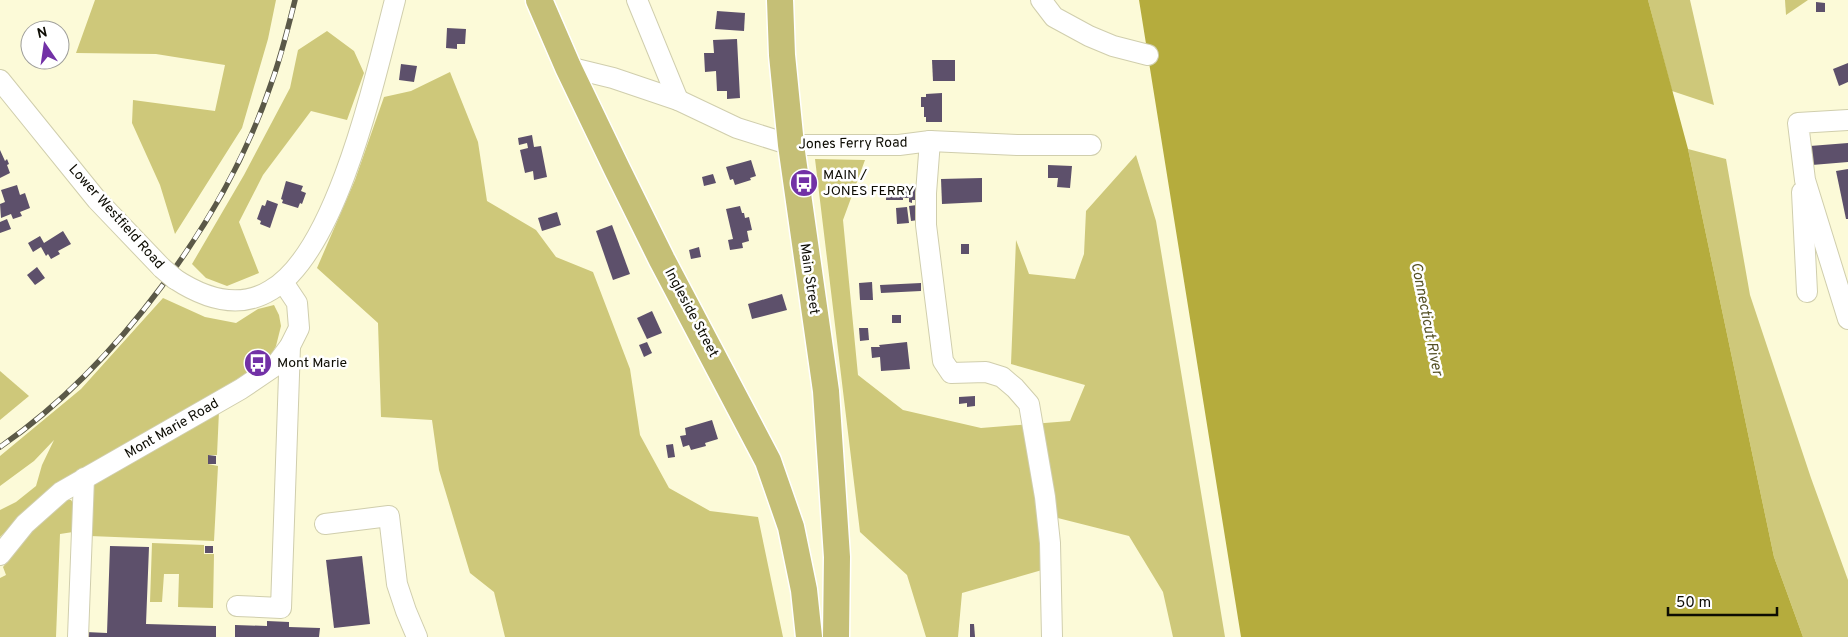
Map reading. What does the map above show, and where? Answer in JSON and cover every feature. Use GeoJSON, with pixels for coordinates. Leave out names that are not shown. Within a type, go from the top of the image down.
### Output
{"type":"FeatureCollection","features":[{"type":"Feature","properties":{"kind":"main road","name":"Ingleside Street"},"geometry":{"type":"LineString","coordinates":[[539,0],[568,67],[662,260],[768,461],[790,527],[804,590],[809,637]]}},
{"type":"Feature","properties":{"kind":"main road","name":"Main Street"},"geometry":{"type":"LineString","coordinates":[[780,0],[782,55],[791,145],[826,391],[837,557],[848,637]]}},
{"type":"Feature","properties":{"kind":"main road","name":"Main Street"},"geometry":{"type":"LineString","coordinates":[[836,637],[837,557]]}},
{"type":"Feature","properties":{"kind":"street","name":"Lower Westfield Road"},"geometry":{"type":"LineString","coordinates":[[0,80],[97,200],[168,274],[205,296],[220,300],[234,301],[256,297],[270,291],[293,272],[316,238],[329,212],[347,169],[368,103],[394,0]]}},
{"type":"Feature","properties":{"kind":"street"},"geometry":{"type":"LineString","coordinates":[[637,0],[678,100]]}},
{"type":"Feature","properties":{"kind":"street"},"geometry":{"type":"LineString","coordinates":[[1041,0],[1054,17],[1089,36],[1113,46],[1148,55]]}},
{"type":"Feature","properties":{"kind":"street","name":"Jones Ferry Road"},"geometry":{"type":"LineString","coordinates":[[568,67],[613,78],[678,100],[737,128],[791,145],[899,145],[930,141],[1017,145],[1091,145]]}},
{"type":"Feature","properties":{"kind":"street"},"geometry":{"type":"LineString","coordinates":[[1848,120],[1798,123],[1805,180],[1848,320]]}},
{"type":"Feature","properties":{"kind":"street"},"geometry":{"type":"LineString","coordinates":[[930,141],[926,193],[926,225],[943,361],[950,373],[986,372],[1002,377],[1029,404],[1046,497],[1050,543],[1052,637]]}},
{"type":"Feature","properties":{"kind":"street"},"geometry":{"type":"LineString","coordinates":[[1805,180],[1801,195],[1807,292]]}},
{"type":"Feature","properties":{"kind":"street","name":"Mont Marie Road"},"geometry":{"type":"LineString","coordinates":[[0,555],[25,524],[61,492],[242,389],[275,366],[290,346],[299,328],[299,311],[291,292],[283,282]]}},
{"type":"Feature","properties":{"kind":"street"},"geometry":{"type":"LineString","coordinates":[[237,606],[281,608],[290,346]]}},
{"type":"Feature","properties":{"kind":"street"},"geometry":{"type":"LineString","coordinates":[[78,637],[84,478]]}},
{"type":"Feature","properties":{"kind":"street"},"geometry":{"type":"LineString","coordinates":[[325,524],[389,516],[397,584],[417,637]]}},
{"type":"Feature","properties":{"kind":"shaded area"},"geometry":{"type":"Polygon","coordinates":[[[95,0],[276,0],[268,39],[242,128],[175,234],[160,185],[132,123],[133,100],[215,111],[225,65],[156,54],[76,53],[95,0]]]}},
{"type":"Feature","properties":{"kind":"shaded area"},"geometry":{"type":"Polygon","coordinates":[[[1648,0],[1690,0],[1714,105],[1672,91],[1648,0]]]}},
{"type":"Feature","properties":{"kind":"shaded area"},"geometry":{"type":"Polygon","coordinates":[[[1785,0],[1808,0],[1786,15],[1785,0]]]}},
{"type":"Feature","properties":{"kind":"shaded area"},"geometry":{"type":"Polygon","coordinates":[[[327,31],[354,51],[364,73],[347,120],[311,111],[263,175],[239,222],[259,273],[227,286],[206,278],[192,264],[244,175],[290,88],[298,50],[327,31]]]}},
{"type":"Feature","properties":{"kind":"shaded area"},"geometry":{"type":"Polygon","coordinates":[[[450,72],[478,142],[487,201],[536,230],[556,257],[593,272],[630,369],[640,435],[669,488],[710,511],[758,517],[783,637],[505,637],[494,592],[470,573],[439,470],[432,420],[381,417],[378,323],[317,268],[355,180],[384,97],[411,91],[450,72]]]}},
{"type":"Feature","properties":{"kind":"shaded area"},"geometry":{"type":"Polygon","coordinates":[[[1688,149],[1726,159],[1750,295],[1811,478],[1848,580],[1848,637],[1803,637],[1774,557],[1688,149]]]}},
{"type":"Feature","properties":{"kind":"shaded area"},"geometry":{"type":"Polygon","coordinates":[[[1136,155],[1156,221],[1225,637],[1173,637],[1163,592],[1129,536],[1038,513],[1042,570],[962,593],[958,637],[926,637],[907,575],[860,532],[815,159],[865,160],[843,220],[858,375],[903,410],[981,428],[1070,421],[1085,385],[1011,364],[1016,240],[1029,274],[1075,279],[1084,254],[1086,211],[1136,155]]]}},
{"type":"Feature","properties":{"kind":"shaded area"},"geometry":{"type":"Polygon","coordinates":[[[163,298],[205,317],[236,323],[258,309],[274,305],[279,315],[281,326],[276,346],[269,359],[246,374],[53,486],[0,537],[0,510],[16,502],[36,486],[42,465],[54,440],[34,461],[0,486],[0,456],[81,389],[163,298]]]}},
{"type":"Feature","properties":{"kind":"shaded area"},"geometry":{"type":"Polygon","coordinates":[[[0,371],[29,396],[0,420],[0,371]]]}},
{"type":"Feature","properties":{"kind":"shaded area"},"geometry":{"type":"Polygon","coordinates":[[[219,411],[217,455],[209,455],[208,464],[218,466],[214,541],[90,536],[92,492],[96,481],[219,411]]]}},
{"type":"Feature","properties":{"kind":"shaded area"},"geometry":{"type":"Polygon","coordinates":[[[65,500],[71,500],[73,503],[73,532],[60,534],[56,637],[0,637],[0,578],[6,575],[3,567],[39,522],[65,500]]]}},
{"type":"Feature","properties":{"kind":"shaded area"},"geometry":{"type":"Polygon","coordinates":[[[152,543],[204,545],[204,554],[214,554],[213,608],[178,607],[179,574],[164,574],[162,602],[150,602],[152,543]]]}},
{"type":"Feature","properties":{"kind":"water","name":"Connecticut River"},"geometry":{"type":"Polygon","coordinates":[[[1139,0],[1648,0],[1688,149],[1774,557],[1803,637],[1241,637],[1139,0]]]}},
{"type":"Feature","properties":{"kind":"building"},"geometry":{"type":"Polygon","coordinates":[[[1816,2],[1825,3],[1825,12],[1816,12],[1816,2]]]}},
{"type":"Feature","properties":{"kind":"building"},"geometry":{"type":"Polygon","coordinates":[[[717,11],[745,13],[744,31],[715,29],[717,11]]]}},
{"type":"Feature","properties":{"kind":"building"},"geometry":{"type":"Polygon","coordinates":[[[447,28],[466,29],[465,44],[457,44],[457,49],[446,48],[447,28]]]}},
{"type":"Feature","properties":{"kind":"building"},"geometry":{"type":"Polygon","coordinates":[[[737,39],[740,98],[727,99],[727,91],[717,91],[716,71],[705,72],[704,53],[714,53],[713,40],[737,39]]]}},
{"type":"Feature","properties":{"kind":"building"},"geometry":{"type":"Polygon","coordinates":[[[932,60],[955,60],[955,81],[933,81],[932,60]]]}},
{"type":"Feature","properties":{"kind":"building"},"geometry":{"type":"Polygon","coordinates":[[[1848,63],[1848,82],[1839,86],[1833,69],[1848,63]]]}},
{"type":"Feature","properties":{"kind":"building"},"geometry":{"type":"Polygon","coordinates":[[[401,64],[417,66],[414,82],[399,80],[401,64]]]}},
{"type":"Feature","properties":{"kind":"building"},"geometry":{"type":"Polygon","coordinates":[[[942,93],[942,122],[926,122],[924,107],[921,107],[921,97],[926,97],[926,94],[942,93]]]}},
{"type":"Feature","properties":{"kind":"building"},"geometry":{"type":"Polygon","coordinates":[[[532,135],[534,147],[541,146],[547,177],[534,180],[533,171],[525,173],[520,150],[528,148],[527,143],[519,145],[518,138],[532,135]]]}},
{"type":"Feature","properties":{"kind":"building"},"geometry":{"type":"Polygon","coordinates":[[[1848,143],[1848,162],[1812,165],[1810,146],[1848,143]]]}},
{"type":"Feature","properties":{"kind":"building"},"geometry":{"type":"Polygon","coordinates":[[[0,150],[5,161],[7,159],[10,173],[0,178],[0,150]]]}},
{"type":"Feature","properties":{"kind":"building"},"geometry":{"type":"Polygon","coordinates":[[[751,160],[756,176],[750,178],[751,180],[735,185],[733,179],[730,180],[726,167],[751,160]]]}},
{"type":"Feature","properties":{"kind":"building"},"geometry":{"type":"Polygon","coordinates":[[[1048,165],[1072,166],[1070,188],[1057,187],[1058,178],[1048,178],[1048,165]]]}},
{"type":"Feature","properties":{"kind":"building"},"geometry":{"type":"Polygon","coordinates":[[[1848,169],[1848,219],[1846,219],[1836,171],[1848,169]]]}},
{"type":"Feature","properties":{"kind":"building"},"geometry":{"type":"Polygon","coordinates":[[[713,174],[716,183],[704,186],[702,177],[713,174]]]}},
{"type":"Feature","properties":{"kind":"building"},"geometry":{"type":"Polygon","coordinates":[[[982,178],[982,202],[942,204],[941,179],[982,178]]]}},
{"type":"Feature","properties":{"kind":"building"},"geometry":{"type":"Polygon","coordinates":[[[286,181],[303,186],[301,191],[306,193],[302,204],[300,203],[298,208],[282,203],[283,200],[281,199],[286,181]]]}},
{"type":"Feature","properties":{"kind":"building"},"geometry":{"type":"Polygon","coordinates":[[[887,184],[917,187],[916,200],[912,200],[912,203],[909,202],[909,198],[886,200],[887,184]]]}},
{"type":"Feature","properties":{"kind":"building"},"geometry":{"type":"Polygon","coordinates":[[[17,185],[20,195],[25,193],[30,208],[20,212],[22,216],[13,219],[11,214],[1,218],[0,204],[5,202],[1,190],[17,185]]]}},
{"type":"Feature","properties":{"kind":"building"},"geometry":{"type":"Polygon","coordinates":[[[267,200],[278,204],[270,228],[260,224],[261,221],[257,219],[262,205],[265,206],[267,200]]]}},
{"type":"Feature","properties":{"kind":"building"},"geometry":{"type":"Polygon","coordinates":[[[917,205],[918,220],[911,221],[909,206],[917,205]]]}},
{"type":"Feature","properties":{"kind":"building"},"geometry":{"type":"Polygon","coordinates":[[[740,206],[745,218],[749,217],[752,230],[747,231],[749,241],[742,243],[743,248],[730,250],[728,240],[733,239],[726,209],[740,206]]]}},
{"type":"Feature","properties":{"kind":"building"},"geometry":{"type":"Polygon","coordinates":[[[907,207],[909,223],[897,224],[896,208],[907,207]]]}},
{"type":"Feature","properties":{"kind":"building"},"geometry":{"type":"Polygon","coordinates":[[[557,212],[561,225],[542,231],[538,218],[557,212]]]}},
{"type":"Feature","properties":{"kind":"building"},"geometry":{"type":"Polygon","coordinates":[[[7,219],[11,229],[0,233],[0,222],[7,219]]]}},
{"type":"Feature","properties":{"kind":"building"},"geometry":{"type":"Polygon","coordinates":[[[612,225],[630,274],[613,280],[596,231],[612,225]]]}},
{"type":"Feature","properties":{"kind":"building"},"geometry":{"type":"Polygon","coordinates":[[[63,231],[71,244],[58,251],[60,254],[51,259],[48,254],[46,256],[41,247],[33,252],[28,243],[40,236],[44,243],[63,231]]]}},
{"type":"Feature","properties":{"kind":"building"},"geometry":{"type":"Polygon","coordinates":[[[961,244],[969,244],[969,254],[961,254],[961,244]]]}},
{"type":"Feature","properties":{"kind":"building"},"geometry":{"type":"Polygon","coordinates":[[[699,247],[701,257],[691,259],[689,250],[699,247]]]}},
{"type":"Feature","properties":{"kind":"building"},"geometry":{"type":"Polygon","coordinates":[[[37,267],[45,278],[35,285],[27,275],[37,267]]]}},
{"type":"Feature","properties":{"kind":"building"},"geometry":{"type":"Polygon","coordinates":[[[872,282],[873,300],[860,300],[859,283],[872,282]]]}},
{"type":"Feature","properties":{"kind":"building"},"geometry":{"type":"Polygon","coordinates":[[[921,283],[921,291],[881,293],[880,285],[921,283]]]}},
{"type":"Feature","properties":{"kind":"building"},"geometry":{"type":"Polygon","coordinates":[[[782,294],[787,310],[752,319],[748,304],[782,294]]]}},
{"type":"Feature","properties":{"kind":"building"},"geometry":{"type":"Polygon","coordinates":[[[652,311],[662,333],[647,339],[637,318],[652,311]]]}},
{"type":"Feature","properties":{"kind":"building"},"geometry":{"type":"Polygon","coordinates":[[[892,315],[901,315],[901,323],[892,323],[892,315]]]}},
{"type":"Feature","properties":{"kind":"building"},"geometry":{"type":"Polygon","coordinates":[[[859,328],[868,328],[869,340],[860,341],[859,328]]]}},
{"type":"Feature","properties":{"kind":"building"},"geometry":{"type":"Polygon","coordinates":[[[647,342],[652,353],[644,357],[639,345],[647,342]]]}},
{"type":"Feature","properties":{"kind":"building"},"geometry":{"type":"Polygon","coordinates":[[[907,342],[910,369],[881,371],[880,357],[872,358],[871,347],[907,342]]]}},
{"type":"Feature","properties":{"kind":"building"},"geometry":{"type":"Polygon","coordinates":[[[975,396],[975,406],[967,407],[967,403],[959,404],[959,397],[975,396]]]}},
{"type":"Feature","properties":{"kind":"building"},"geometry":{"type":"Polygon","coordinates":[[[712,420],[718,439],[705,443],[706,446],[691,450],[689,445],[683,447],[680,436],[686,435],[685,428],[712,420]]]}},
{"type":"Feature","properties":{"kind":"building"},"geometry":{"type":"Polygon","coordinates":[[[673,444],[675,457],[668,458],[666,445],[673,444]]]}},
{"type":"Feature","properties":{"kind":"building"},"geometry":{"type":"Polygon","coordinates":[[[208,455],[216,456],[216,464],[208,464],[208,455]]]}},
{"type":"Feature","properties":{"kind":"building"},"geometry":{"type":"Polygon","coordinates":[[[110,546],[149,547],[146,624],[216,626],[216,637],[86,637],[86,632],[107,633],[110,546]]]}},
{"type":"Feature","properties":{"kind":"building"},"geometry":{"type":"Polygon","coordinates":[[[205,546],[213,546],[213,553],[205,553],[205,546]]]}},
{"type":"Feature","properties":{"kind":"building"},"geometry":{"type":"Polygon","coordinates":[[[362,556],[370,624],[334,628],[326,560],[362,556]]]}},
{"type":"Feature","properties":{"kind":"building"},"geometry":{"type":"Polygon","coordinates":[[[267,621],[289,622],[289,627],[320,628],[319,637],[235,637],[235,625],[267,626],[267,621]]]}},
{"type":"Feature","properties":{"kind":"building"},"geometry":{"type":"Polygon","coordinates":[[[970,624],[974,624],[975,637],[970,637],[970,624]]]}},
{"type":"Feature","properties":{"kind":"railway"},"geometry":{"type":"LineString","coordinates":[[0,447],[43,414],[85,375],[125,332],[162,286],[196,237],[226,186],[251,135],[278,63],[295,0]]}},
{"type":"Feature","properties":{"kind":"place","name":"MAIN / JONES FERRY"},"geometry":{"type":"Point","coordinates":[804,183]}},
{"type":"Feature","properties":{"kind":"place","name":"Mont Marie"},"geometry":{"type":"Point","coordinates":[258,363]}}]}
